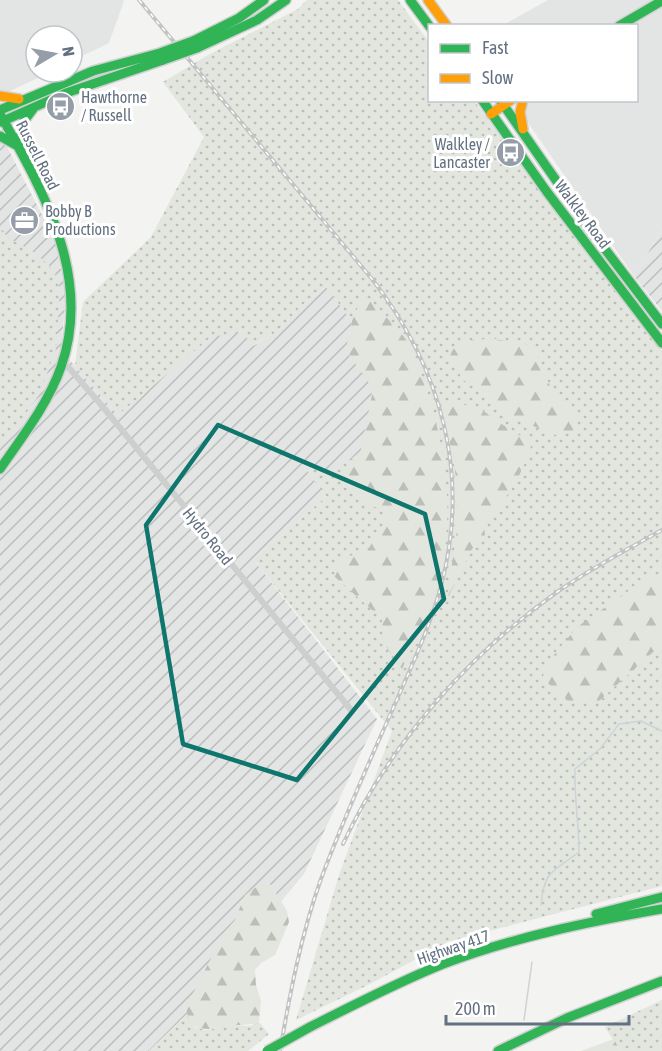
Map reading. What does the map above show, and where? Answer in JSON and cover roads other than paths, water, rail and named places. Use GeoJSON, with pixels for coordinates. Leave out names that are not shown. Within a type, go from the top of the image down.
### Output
{"type":"FeatureCollection","features":[{"type":"Feature","properties":{"kind":"main road","name":"Russell Road"},"geometry":{"type":"LineString","coordinates":[[195,44],[264,0]]}},
{"type":"Feature","properties":{"kind":"main road","name":"Russell Road"},"geometry":{"type":"LineString","coordinates":[[1,117],[257,20],[286,0]]}},
{"type":"Feature","properties":{"kind":"main road"},"geometry":{"type":"LineString","coordinates":[[410,0],[428,26]]}},
{"type":"Feature","properties":{"kind":"main road"},"geometry":{"type":"LineString","coordinates":[[428,0],[446,24]]}},
{"type":"Feature","properties":{"kind":"main road"},"geometry":{"type":"LineString","coordinates":[[622,24],[661,2]]}},
{"type":"Feature","properties":{"kind":"main road"},"geometry":{"type":"LineString","coordinates":[[630,24],[661,2]]}},
{"type":"Feature","properties":{"kind":"main road","name":"Russell Road"},"geometry":{"type":"LineString","coordinates":[[1,117],[25,99],[93,71],[162,57]]}},
{"type":"Feature","properties":{"kind":"main road"},"geometry":{"type":"LineString","coordinates":[[0,96],[8,99],[25,99]]}},
{"type":"Feature","properties":{"kind":"main road"},"geometry":{"type":"LineString","coordinates":[[522,102],[520,112],[523,132]]}},
{"type":"Feature","properties":{"kind":"main road"},"geometry":{"type":"LineString","coordinates":[[22,156],[21,125],[38,104]]}},
{"type":"Feature","properties":{"kind":"main road","name":"Walkley Road"},"geometry":{"type":"LineString","coordinates":[[496,104],[523,132],[662,324]]}},
{"type":"Feature","properties":{"kind":"main road","name":"Walkley Road"},"geometry":{"type":"LineString","coordinates":[[496,104],[610,275],[662,343]]}},
{"type":"Feature","properties":{"kind":"main road","name":"Russell Road"},"geometry":{"type":"LineString","coordinates":[[0,469],[55,382],[63,364],[72,318],[69,270],[62,242],[54,221],[1,117]]}},
{"type":"Feature","properties":{"kind":"main road"},"geometry":{"type":"LineString","coordinates":[[0,136],[16,145]]}},
{"type":"Feature","properties":{"kind":"main road"},"geometry":{"type":"LineString","coordinates":[[468,956],[522,935],[662,897]]}},
{"type":"Feature","properties":{"kind":"main road","name":"Highway 417"},"geometry":{"type":"LineString","coordinates":[[267,1051],[368,998],[443,964],[547,933],[662,909]]}},
{"type":"Feature","properties":{"kind":"main road"},"geometry":{"type":"LineString","coordinates":[[498,1051],[567,1018],[662,981]]}},
{"type":"Feature","properties":{"kind":"main road"},"geometry":{"type":"LineString","coordinates":[[567,1018],[662,988]]}},
{"type":"Feature","properties":{"kind":"street","name":"Hydro Road"},"geometry":{"type":"LineString","coordinates":[[63,364],[103,407],[351,710]]}},
{"type":"Feature","properties":{"kind":"waterway"},"geometry":{"type":"LineString","coordinates":[[541,905],[547,878],[556,868],[579,852],[575,769],[600,749],[619,724],[641,721],[662,731]]}},
{"type":"Feature","properties":{"kind":"waterway"},"geometry":{"type":"LineString","coordinates":[[524,1020],[532,962]]}},
{"type":"Feature","properties":{"kind":"railway"},"geometry":{"type":"LineString","coordinates":[[139,0],[372,279],[396,313],[416,349],[432,386],[444,424],[451,463],[453,503],[449,544],[441,586],[420,646],[356,791],[321,879],[302,943],[280,1051]]}},
{"type":"Feature","properties":{"kind":"railway"},"geometry":{"type":"LineString","coordinates":[[343,844],[362,807],[408,736],[435,703],[494,642],[560,590],[597,566],[662,530]]}},
{"type":"Feature","properties":{"kind":"place","name":"Hawthorne / Russell"},"geometry":{"type":"Point","coordinates":[60,106]}},
{"type":"Feature","properties":{"kind":"place","name":"Walkley / Lancaster"},"geometry":{"type":"Point","coordinates":[511,153]}},
{"type":"Feature","properties":{"kind":"place","name":"Bobby B Productions"},"geometry":{"type":"Point","coordinates":[24,220]}}]}
